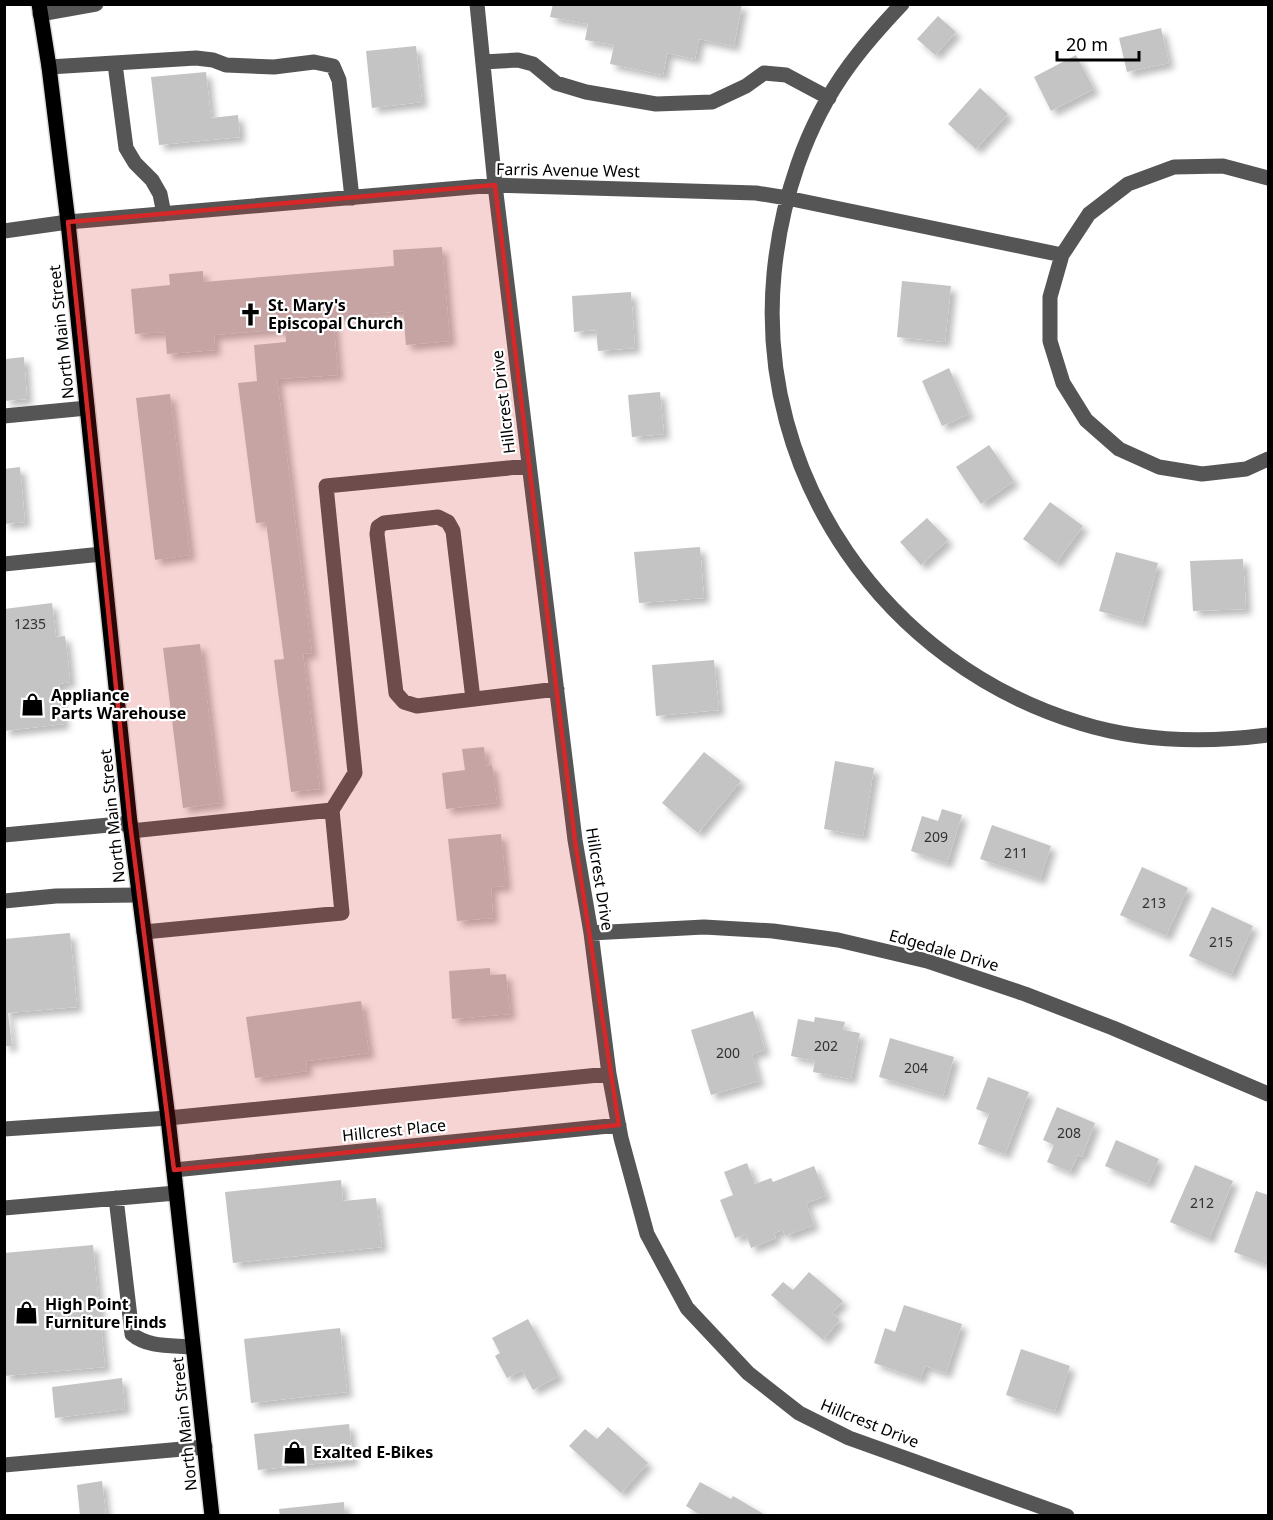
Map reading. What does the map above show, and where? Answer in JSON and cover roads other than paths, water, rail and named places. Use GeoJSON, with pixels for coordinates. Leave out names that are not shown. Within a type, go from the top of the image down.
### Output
{"type":"FeatureCollection","features":[{"type":"Feature","properties":{"kind":"main road","name":"North Main Street"},"geometry":{"type":"LineString","coordinates":[[40,9],[68,222],[130,827],[168,1118],[212,1515]]}},
{"type":"Feature","properties":{"kind":"street"},"geometry":{"type":"LineString","coordinates":[[40,9],[96,4]]}},
{"type":"Feature","properties":{"kind":"street","name":"Hillcrest Drive"},"geometry":{"type":"LineString","coordinates":[[477,4],[495,185],[575,840],[591,933],[609,1074],[619,1125],[647,1234],[687,1308],[748,1373],[799,1413],[849,1438],[1067,1515]]}},
{"type":"Feature","properties":{"kind":"street"},"geometry":{"type":"LineString","coordinates":[[902,4],[877,30],[847,68],[822,109],[802,152],[787,198],[776,248],[772,299],[773,350],[781,401],[795,450],[814,498],[840,542],[870,584],[905,621],[944,655],[987,683],[1032,706],[1081,723],[1131,735],[1182,740],[1233,740],[1269,735]]}},
{"type":"Feature","properties":{"kind":"street"},"geometry":{"type":"LineString","coordinates":[[49,67],[196,58],[213,60],[226,65],[274,67],[314,62],[333,66],[339,80],[352,198]]}},
{"type":"Feature","properties":{"kind":"street"},"geometry":{"type":"LineString","coordinates":[[483,62],[518,60],[533,64],[556,83],[586,92],[656,104],[712,102],[746,86],[764,73],[786,75],[829,98]]}},
{"type":"Feature","properties":{"kind":"street"},"geometry":{"type":"LineString","coordinates":[[115,64],[126,148],[135,163],[152,180],[160,195],[164,214]]}},
{"type":"Feature","properties":{"kind":"street"},"geometry":{"type":"LineString","coordinates":[[1269,178],[1223,166],[1174,167],[1128,184],[1089,214],[1062,255],[1050,297],[1050,341],[1063,383],[1086,420],[1119,449],[1159,468],[1202,474],[1246,469],[1269,459]]}},
{"type":"Feature","properties":{"kind":"street","name":"Farris Avenue West"},"geometry":{"type":"LineString","coordinates":[[4,231],[68,222],[495,185],[756,193],[1062,255]]}},
{"type":"Feature","properties":{"kind":"street"},"geometry":{"type":"LineString","coordinates":[[4,416],[87,408]]}},
{"type":"Feature","properties":{"kind":"street"},"geometry":{"type":"LineString","coordinates":[[144,932],[342,913],[332,810],[355,773],[326,486],[529,466]]}},
{"type":"Feature","properties":{"kind":"street"},"geometry":{"type":"LineString","coordinates":[[473,699],[453,531],[448,522],[438,518],[384,523],[378,527],[377,534],[396,693],[404,702],[417,706],[556,689]]}},
{"type":"Feature","properties":{"kind":"street"},"geometry":{"type":"LineString","coordinates":[[4,564],[102,554]]}},
{"type":"Feature","properties":{"kind":"street"},"geometry":{"type":"LineString","coordinates":[[4,836],[332,810]]}},
{"type":"Feature","properties":{"kind":"street"},"geometry":{"type":"LineString","coordinates":[[4,901],[56,896],[139,895]]}},
{"type":"Feature","properties":{"kind":"street","name":"Edgedale Drive"},"geometry":{"type":"LineString","coordinates":[[591,933],[704,927],[773,931],[838,940],[927,962],[1025,994],[1113,1028],[1269,1094]]}},
{"type":"Feature","properties":{"kind":"street","name":"Hillcrest Place"},"geometry":{"type":"LineString","coordinates":[[4,1129],[168,1118],[609,1074]]}},
{"type":"Feature","properties":{"kind":"street","name":"Hillcrest Place"},"geometry":{"type":"LineString","coordinates":[[174,1170],[619,1125]]}},
{"type":"Feature","properties":{"kind":"street"},"geometry":{"type":"LineString","coordinates":[[4,1208],[176,1193]]}},
{"type":"Feature","properties":{"kind":"street"},"geometry":{"type":"LineString","coordinates":[[116,1198],[132,1334],[139,1340],[151,1343],[193,1347]]}},
{"type":"Feature","properties":{"kind":"street"},"geometry":{"type":"LineString","coordinates":[[4,1465],[204,1447]]}},
{"type":"Feature","properties":{"kind":"place","name":"St. Mary's Episcopal Church"},"geometry":{"type":"Point","coordinates":[250,314]}},
{"type":"Feature","properties":{"kind":"place","name":"Appliance Parts Warehouse"},"geometry":{"type":"Point","coordinates":[33,704]}},
{"type":"Feature","properties":{"kind":"place","name":"High Point Furniture Finds"},"geometry":{"type":"Point","coordinates":[27,1313]}},
{"type":"Feature","properties":{"kind":"place","name":"Exalted E-Bikes"},"geometry":{"type":"Point","coordinates":[295,1452]}}]}
